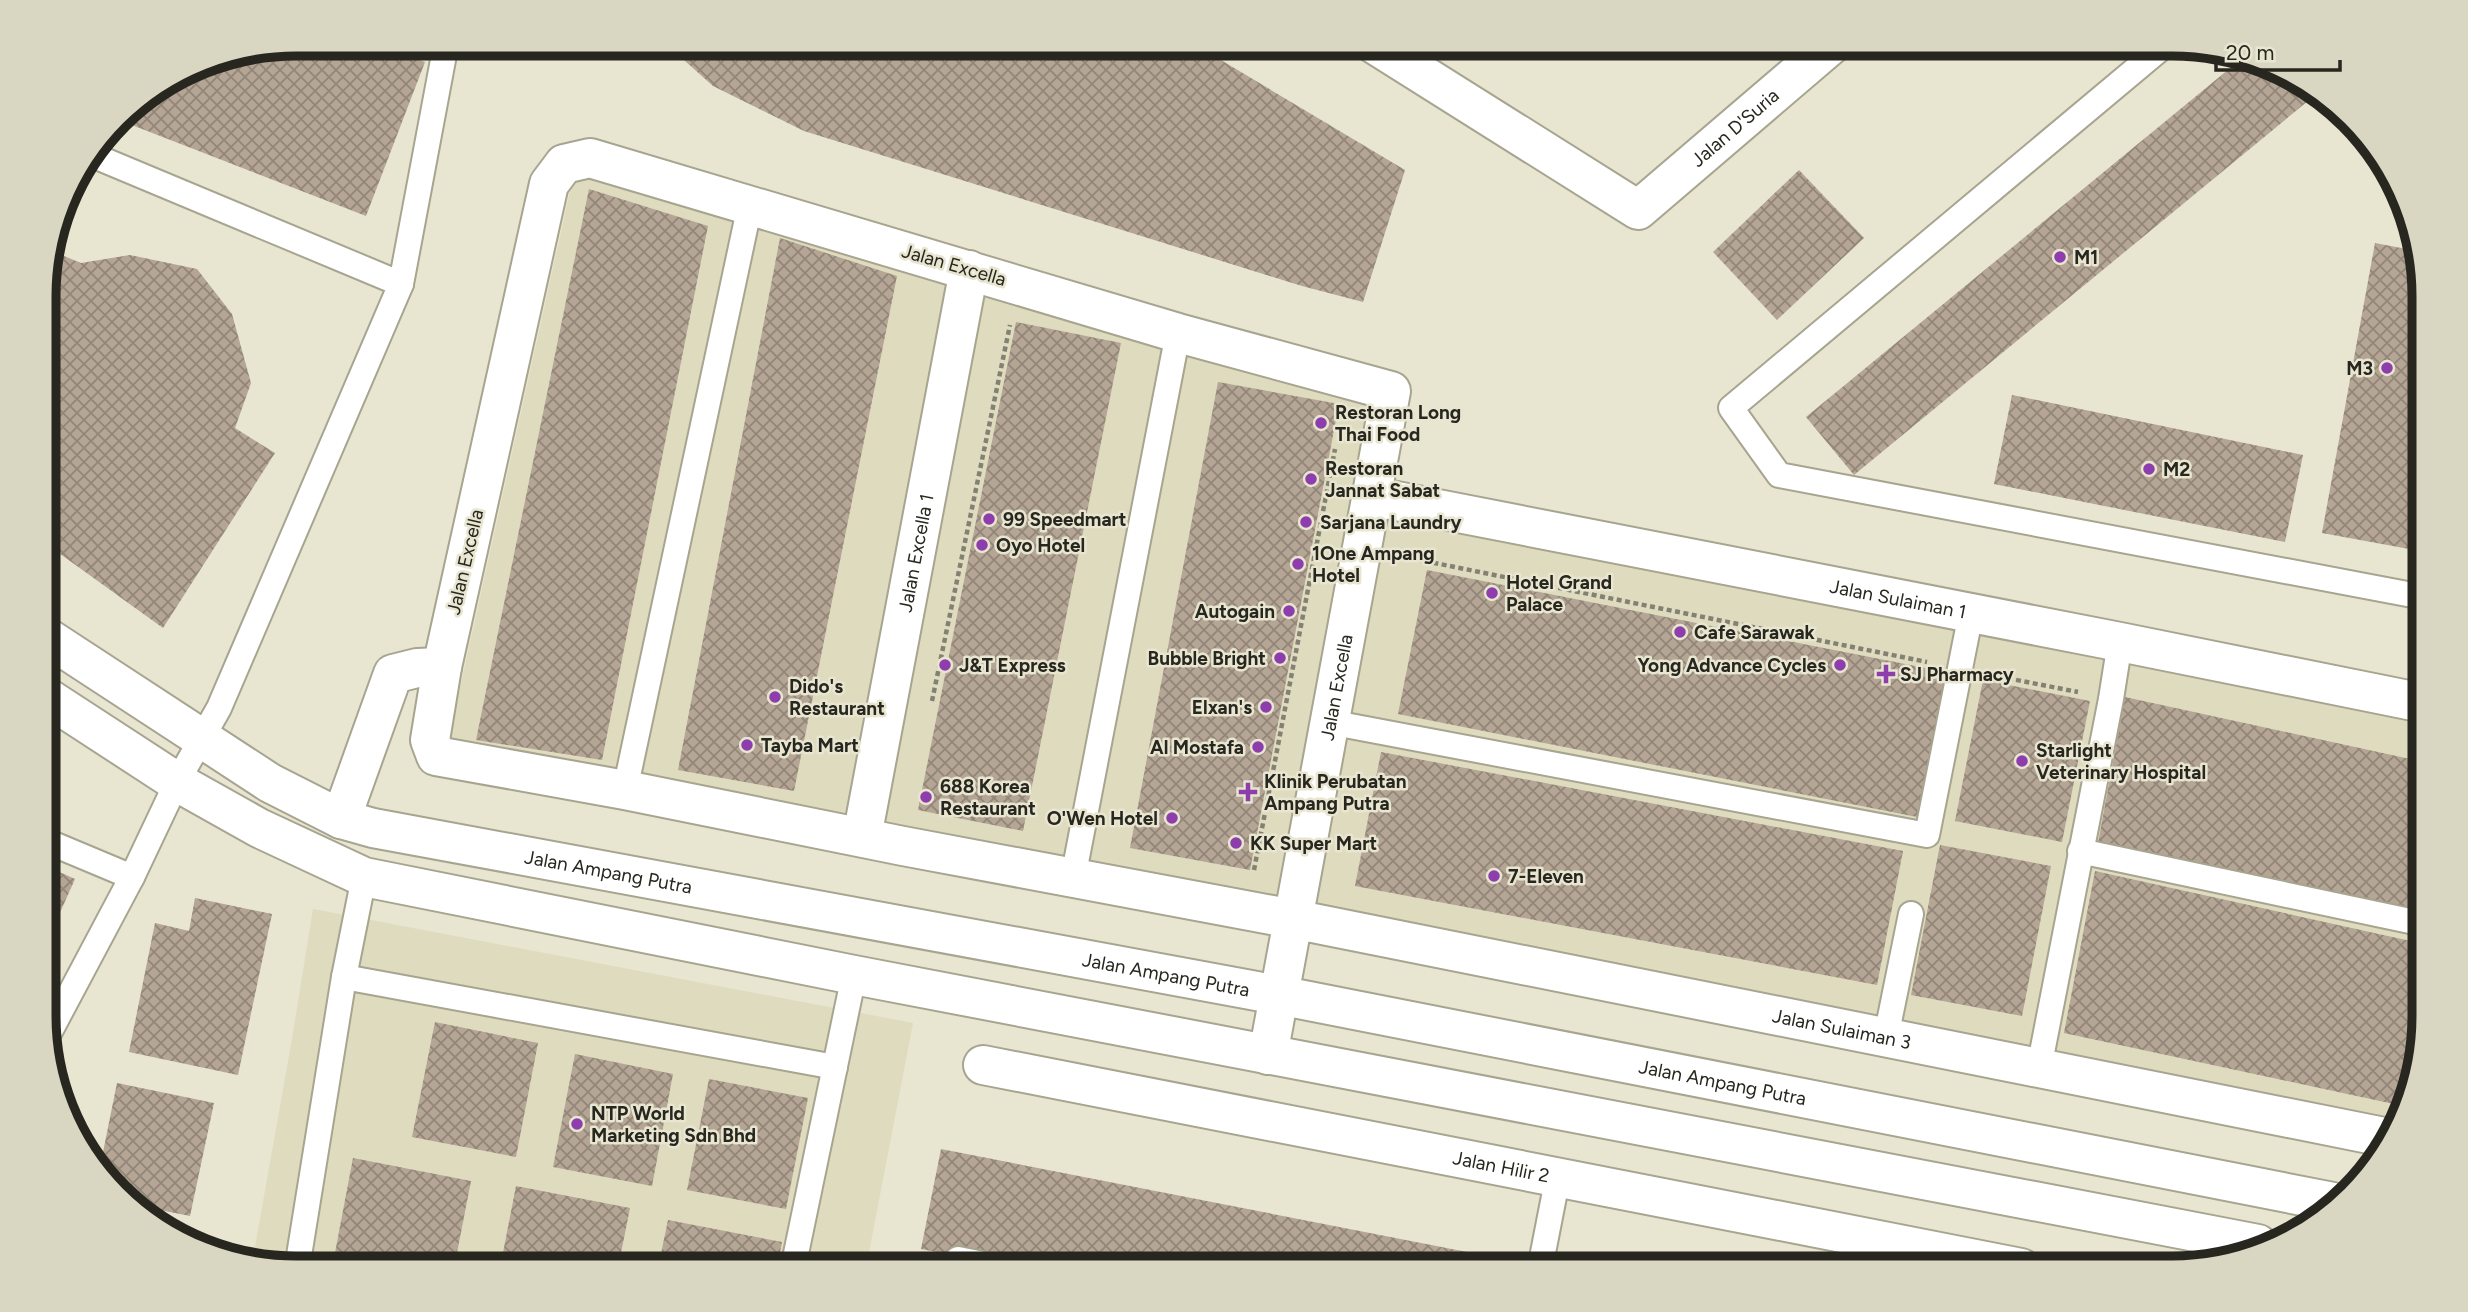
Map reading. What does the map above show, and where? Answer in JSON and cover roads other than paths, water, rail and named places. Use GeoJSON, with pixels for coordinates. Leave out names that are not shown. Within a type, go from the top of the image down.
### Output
{"type":"FeatureCollection","features":[{"type":"Feature","properties":{"kind":"street","name":"Jalan D'Suria"},"geometry":{"type":"LineString","coordinates":[[1393,56],[1639,210],[1814,56]]}},
{"type":"Feature","properties":{"kind":"street","name":"Jalan Excella"},"geometry":{"type":"LineString","coordinates":[[625,790],[436,756],[430,740],[442,667],[549,184],[564,163],[590,158],[1178,333],[1391,391],[1268,1055]]}},
{"type":"Feature","properties":{"kind":"street","name":"Jalan Excella 1"},"geometry":{"type":"LineString","coordinates":[[862,837],[969,270]]}},
{"type":"Feature","properties":{"kind":"street","name":"Jalan Sulaiman 1"},"geometry":{"type":"LineString","coordinates":[[1371,496],[2412,701]]}},
{"type":"Feature","properties":{"kind":"street","name":"Jalan Ampang Putra"},"geometry":{"type":"LineString","coordinates":[[57,644],[270,783],[341,819],[386,830],[1278,995],[2325,1200]]}},
{"type":"Feature","properties":{"kind":"street"},"geometry":{"type":"LineString","coordinates":[[341,819],[393,674],[417,668],[442,667]]}},
{"type":"Feature","properties":{"kind":"street"},"geometry":{"type":"LineString","coordinates":[[56,703],[177,782],[259,828],[364,877],[854,975],[2250,1243]]}},
{"type":"Feature","properties":{"kind":"street","name":"Jalan Sulaiman 3"},"geometry":{"type":"LineString","coordinates":[[625,790],[1073,878],[1246,909],[2379,1136]]}},
{"type":"Feature","properties":{"kind":"street","name":"Jalan Hilir 2"},"geometry":{"type":"LineString","coordinates":[[983,1065],[1956,1255]]}},
{"type":"Feature","properties":{"kind":"lane"},"geometry":{"type":"LineString","coordinates":[[56,1020],[132,877],[177,782],[219,708],[401,284],[444,56]]}},
{"type":"Feature","properties":{"kind":"lane"},"geometry":{"type":"LineString","coordinates":[[2151,56],[1731,408],[1779,475],[2412,595]]}},
{"type":"Feature","properties":{"kind":"lane"},"geometry":{"type":"LineString","coordinates":[[100,158],[401,284]]}},
{"type":"Feature","properties":{"kind":"lane"},"geometry":{"type":"LineString","coordinates":[[625,790],[750,205]]}},
{"type":"Feature","properties":{"kind":"lane"},"geometry":{"type":"LineString","coordinates":[[1073,878],[1178,333]]}},
{"type":"Feature","properties":{"kind":"lane"},"geometry":{"type":"LineString","coordinates":[[1329,722],[1927,835],[1971,613]]}},
{"type":"Feature","properties":{"kind":"lane"},"geometry":{"type":"LineString","coordinates":[[2039,1068],[2120,642]]}},
{"type":"Feature","properties":{"kind":"lane"},"geometry":{"type":"LineString","coordinates":[[56,845],[132,877]]}},
{"type":"Feature","properties":{"kind":"lane"},"geometry":{"type":"LineString","coordinates":[[2080,851],[2412,921]]}},
{"type":"Feature","properties":{"kind":"lane"},"geometry":{"type":"LineString","coordinates":[[299,1256],[344,977],[364,877]]}},
{"type":"Feature","properties":{"kind":"lane"},"geometry":{"type":"LineString","coordinates":[[1886,1037],[1911,914]]}},
{"type":"Feature","properties":{"kind":"lane"},"geometry":{"type":"LineString","coordinates":[[796,1256],[854,975]]}},
{"type":"Feature","properties":{"kind":"lane"},"geometry":{"type":"LineString","coordinates":[[344,977],[835,1067]]}},
{"type":"Feature","properties":{"kind":"lane"},"geometry":{"type":"LineString","coordinates":[[1542,1255],[1558,1176]]}},
{"type":"Feature","properties":{"kind":"place","name":"M1"},"geometry":{"type":"Point","coordinates":[2060,257]}},
{"type":"Feature","properties":{"kind":"place","name":"M3"},"geometry":{"type":"Point","coordinates":[2387,368]}},
{"type":"Feature","properties":{"kind":"place","name":"Restoran Long Thai Food"},"geometry":{"type":"Point","coordinates":[1321,423]}},
{"type":"Feature","properties":{"kind":"place","name":"M2"},"geometry":{"type":"Point","coordinates":[2149,469]}},
{"type":"Feature","properties":{"kind":"place","name":"Restoran Jannat Sabat"},"geometry":{"type":"Point","coordinates":[1311,479]}},
{"type":"Feature","properties":{"kind":"place","name":"99 Speedmart"},"geometry":{"type":"Point","coordinates":[989,519]}},
{"type":"Feature","properties":{"kind":"place","name":"Sarjana Laundry"},"geometry":{"type":"Point","coordinates":[1306,522]}},
{"type":"Feature","properties":{"kind":"place","name":"Oyo Hotel"},"geometry":{"type":"Point","coordinates":[982,545]}},
{"type":"Feature","properties":{"kind":"place","name":"1One Ampang Hotel"},"geometry":{"type":"Point","coordinates":[1298,564]}},
{"type":"Feature","properties":{"kind":"place","name":"Hotel Grand Palace"},"geometry":{"type":"Point","coordinates":[1492,593]}},
{"type":"Feature","properties":{"kind":"place","name":"Autogain"},"geometry":{"type":"Point","coordinates":[1289,611]}},
{"type":"Feature","properties":{"kind":"place","name":"Cafe Sarawak"},"geometry":{"type":"Point","coordinates":[1680,632]}},
{"type":"Feature","properties":{"kind":"place","name":"Bubble Bright"},"geometry":{"type":"Point","coordinates":[1280,658]}},
{"type":"Feature","properties":{"kind":"place","name":"J&T Express"},"geometry":{"type":"Point","coordinates":[945,665]}},
{"type":"Feature","properties":{"kind":"place","name":"Yong Advance Cycles"},"geometry":{"type":"Point","coordinates":[1840,665]}},
{"type":"Feature","properties":{"kind":"place","name":"SJ Pharmacy"},"geometry":{"type":"Point","coordinates":[1886,674]}},
{"type":"Feature","properties":{"kind":"place","name":"Dido's Restaurant"},"geometry":{"type":"Point","coordinates":[775,697]}},
{"type":"Feature","properties":{"kind":"place","name":"Elxan's"},"geometry":{"type":"Point","coordinates":[1266,707]}},
{"type":"Feature","properties":{"kind":"place","name":"Tayba Mart"},"geometry":{"type":"Point","coordinates":[747,745]}},
{"type":"Feature","properties":{"kind":"place","name":"Al Mostafa"},"geometry":{"type":"Point","coordinates":[1258,747]}},
{"type":"Feature","properties":{"kind":"place","name":"Starlight Veterinary Hospital"},"geometry":{"type":"Point","coordinates":[2022,761]}},
{"type":"Feature","properties":{"kind":"place","name":"Klinik Perubatan Ampang Putra"},"geometry":{"type":"Point","coordinates":[1248,792]}},
{"type":"Feature","properties":{"kind":"place","name":"688 Korea Restaurant"},"geometry":{"type":"Point","coordinates":[926,797]}},
{"type":"Feature","properties":{"kind":"place","name":"O'Wen Hotel"},"geometry":{"type":"Point","coordinates":[1172,818]}},
{"type":"Feature","properties":{"kind":"place","name":"KK Super Mart"},"geometry":{"type":"Point","coordinates":[1236,843]}},
{"type":"Feature","properties":{"kind":"place","name":"7-Eleven"},"geometry":{"type":"Point","coordinates":[1494,876]}},
{"type":"Feature","properties":{"kind":"place","name":"NTP World Marketing Sdn Bhd"},"geometry":{"type":"Point","coordinates":[577,1124]}}]}
